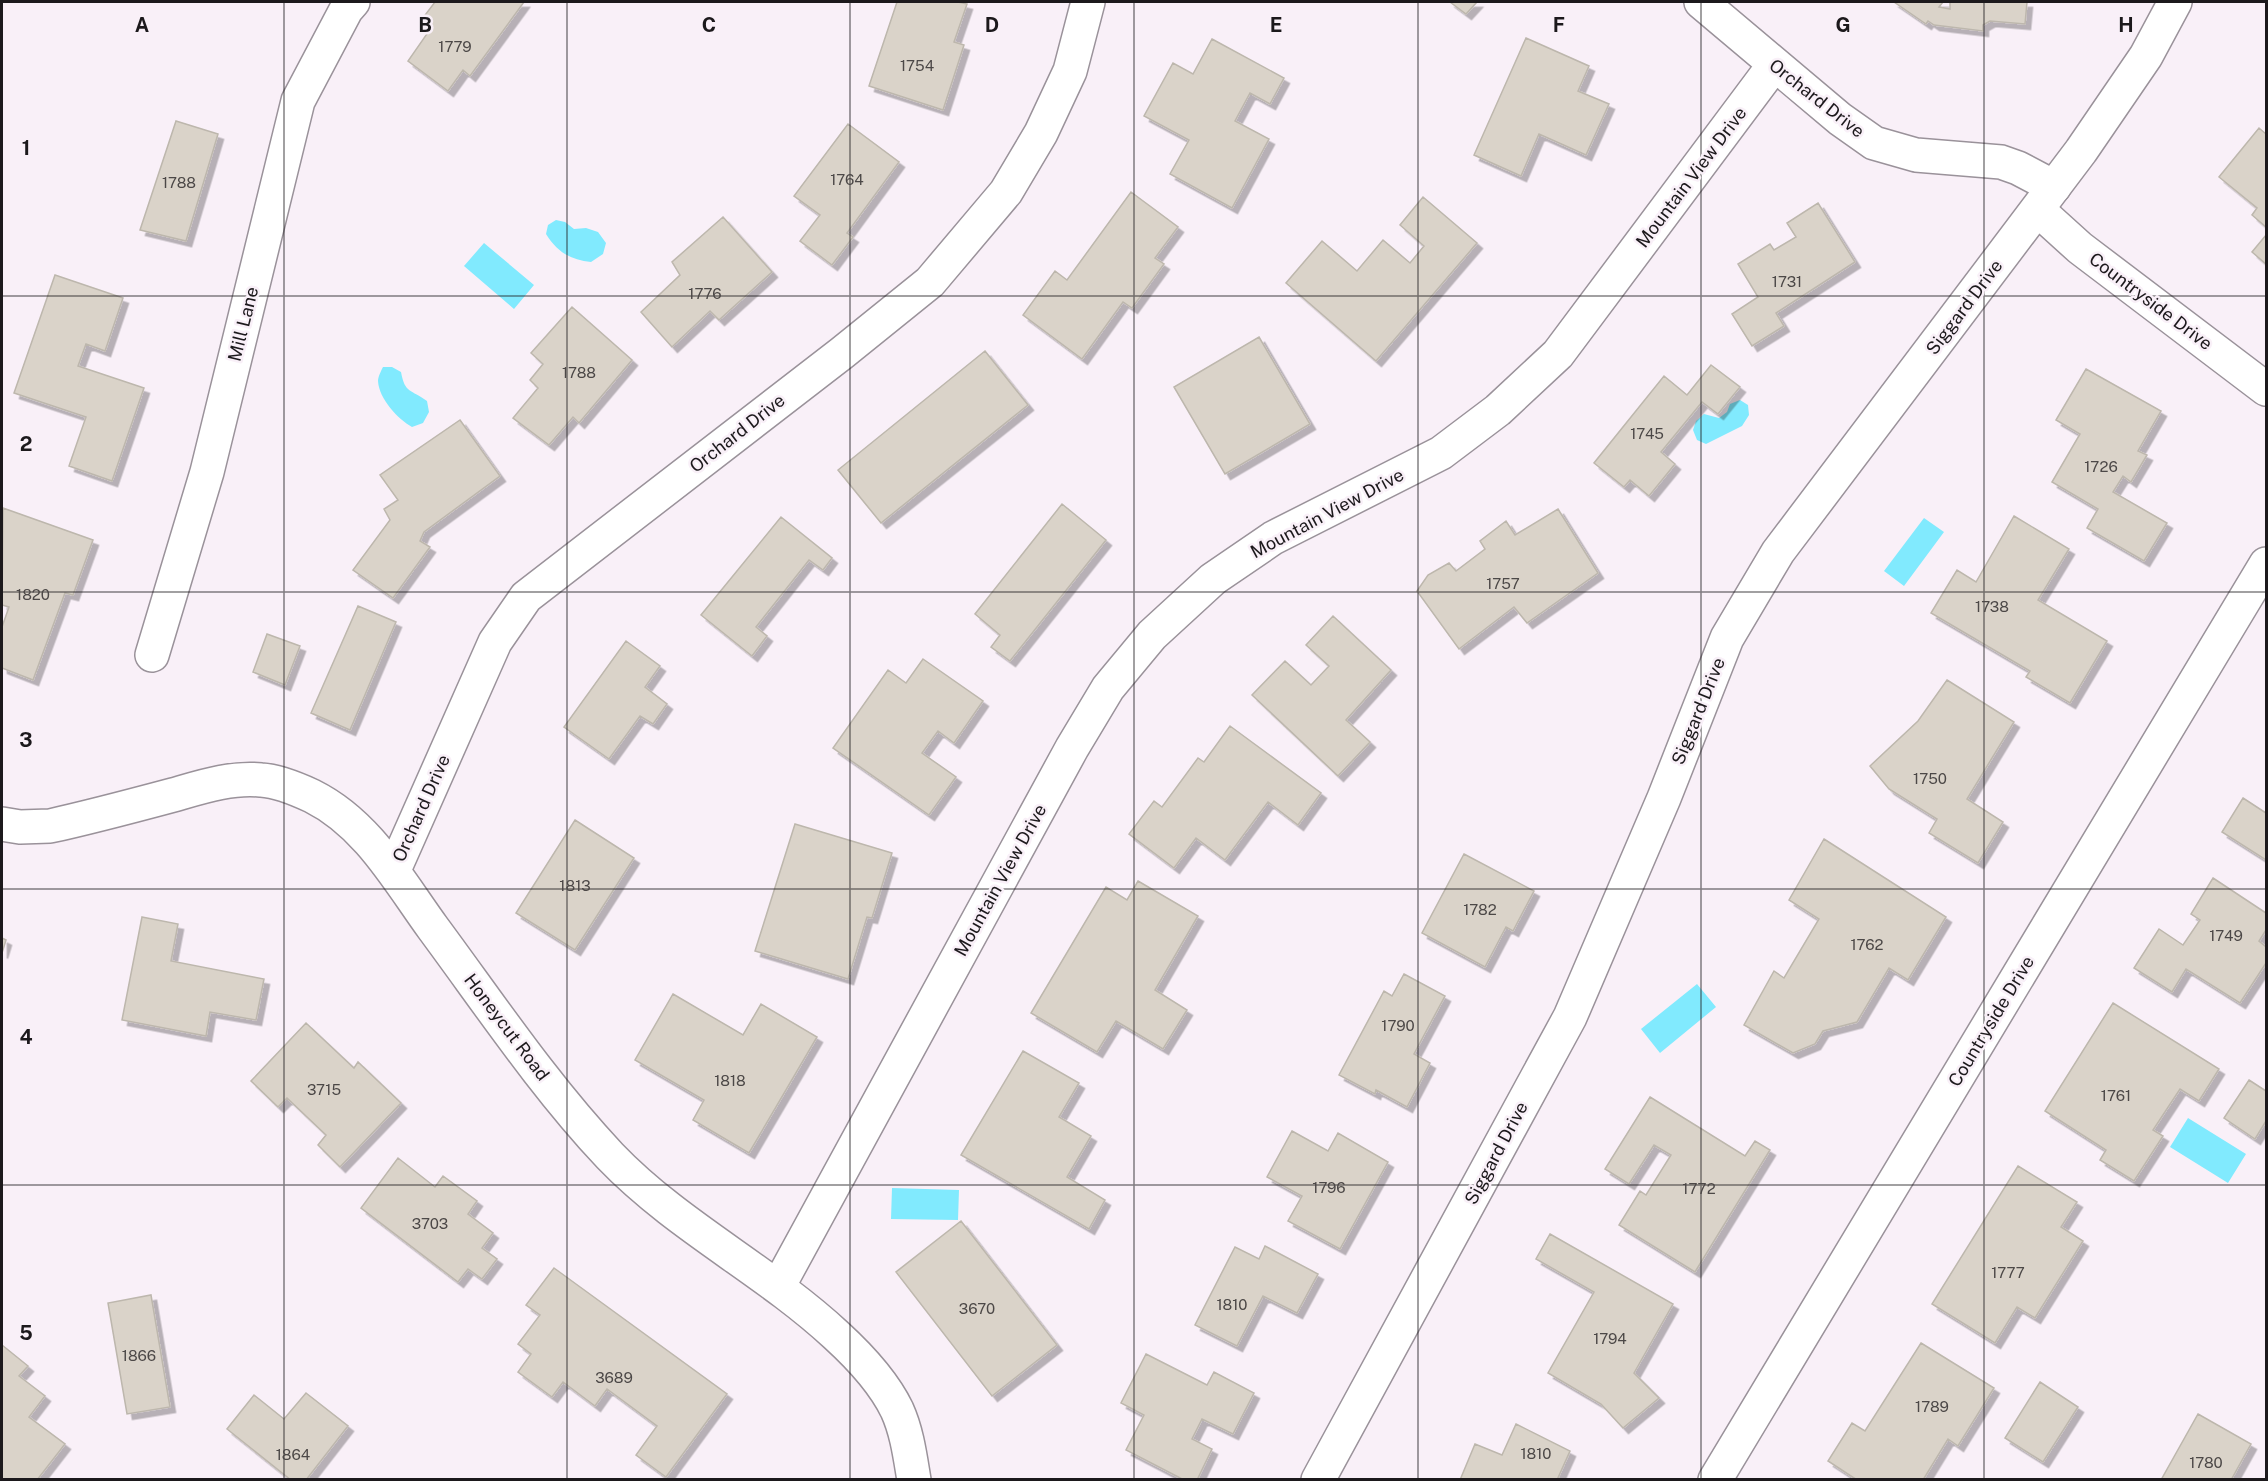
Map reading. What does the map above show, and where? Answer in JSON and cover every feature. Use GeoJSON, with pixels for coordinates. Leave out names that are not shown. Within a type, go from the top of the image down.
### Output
{"type":"FeatureCollection","features":[{"type":"Feature","properties":{"kind":"street","name":"Mill Lane"},"geometry":{"type":"LineString","coordinates":[[152,656],[207,472],[298,101],[346,10],[353,2]]}},
{"type":"Feature","properties":{"kind":"street","name":"Orchard Drive"},"geometry":{"type":"LineString","coordinates":[[394,870],[495,642],[526,597],[842,353],[930,282],[1006,192],[1041,133],[1070,71],[1088,2]]}},
{"type":"Feature","properties":{"kind":"street","name":"Orchard Drive"},"geometry":{"type":"LineString","coordinates":[[1701,2],[1840,119],[1874,142],[1916,155],[2001,162],[2018,168],[2046,199]]}},
{"type":"Feature","properties":{"kind":"street","name":"Siggard Drive"},"geometry":{"type":"LineString","coordinates":[[1317,1479],[1570,1017],[1664,798],[1727,638],[1778,552],[2046,199],[2146,56],[2175,2]]}},
{"type":"Feature","properties":{"kind":"street","name":"Mountain View Drive"},"geometry":{"type":"LineString","coordinates":[[778,1287],[1072,748],[1108,688],[1152,635],[1213,579],[1273,538],[1441,453],[1498,410],[1558,354],[1774,65]]}},
{"type":"Feature","properties":{"kind":"street","name":"Countryside Drive"},"geometry":{"type":"LineString","coordinates":[[2046,199],[2079,248],[2266,389]]}},
{"type":"Feature","properties":{"kind":"street","name":"Countryside Drive"},"geometry":{"type":"LineString","coordinates":[[1715,1479],[2266,564]]}},
{"type":"Feature","properties":{"kind":"street","name":"Honeycut Road"},"geometry":{"type":"LineString","coordinates":[[2,824],[20,827],[50,826],[228,780],[261,780],[288,786],[315,797],[341,814],[394,870],[417,907],[559,1096],[627,1173],[822,1322],[852,1350],[878,1380],[896,1409],[907,1438],[914,1479]]}},
{"type":"Feature","properties":{"kind":"water"},"geometry":{"type":"Polygon","coordinates":[[[556,220],[565,222],[574,229],[586,228],[598,232],[606,243],[603,254],[591,262],[571,257],[560,250],[546,234],[548,225],[556,220]]]}},
{"type":"Feature","properties":{"kind":"water"},"geometry":{"type":"Polygon","coordinates":[[[484,243],[534,285],[514,309],[464,266],[484,243]]]}},
{"type":"Feature","properties":{"kind":"water"},"geometry":{"type":"Polygon","coordinates":[[[383,367],[392,367],[401,372],[407,388],[427,401],[429,412],[423,423],[412,427],[395,414],[379,388],[378,381],[383,367]]]}},
{"type":"Feature","properties":{"kind":"water"},"geometry":{"type":"Polygon","coordinates":[[[1740,400],[1748,405],[1749,415],[1742,426],[1706,444],[1697,440],[1693,430],[1696,421],[1704,414],[1719,418],[1727,412],[1730,404],[1740,400]]]}},
{"type":"Feature","properties":{"kind":"water"},"geometry":{"type":"Polygon","coordinates":[[[1924,518],[1944,532],[1904,586],[1884,571],[1924,518]]]}},
{"type":"Feature","properties":{"kind":"water"},"geometry":{"type":"Polygon","coordinates":[[[1697,984],[1716,1007],[1660,1053],[1641,1029],[1697,984]]]}},
{"type":"Feature","properties":{"kind":"water"},"geometry":{"type":"Polygon","coordinates":[[[2188,1118],[2246,1154],[2228,1183],[2170,1147],[2188,1118]]]}},
{"type":"Feature","properties":{"kind":"water"},"geometry":{"type":"Polygon","coordinates":[[[892,1188],[959,1190],[958,1220],[891,1219],[892,1188]]]}},
{"type":"Feature","properties":{"kind":"building"},"geometry":{"type":"Polygon","coordinates":[[[435,2],[524,2],[470,76],[463,70],[448,91],[408,61],[429,31],[419,23],[435,2]]]}},
{"type":"Feature","properties":{"kind":"building"},"geometry":{"type":"Polygon","coordinates":[[[897,2],[967,4],[954,42],[964,45],[943,110],[869,86],[897,2]]]}},
{"type":"Feature","properties":{"kind":"building"},"geometry":{"type":"Polygon","coordinates":[[[1450,2],[1477,2],[1466,14],[1450,2]]]}},
{"type":"Feature","properties":{"kind":"building"},"geometry":{"type":"Polygon","coordinates":[[[1894,2],[1943,2],[1939,7],[1950,9],[1950,2],[2027,2],[2025,24],[1990,21],[1983,25],[1983,31],[1934,25],[1928,21],[1926,24],[1894,2]]]}},
{"type":"Feature","properties":{"kind":"building"},"geometry":{"type":"Polygon","coordinates":[[[1526,38],[1589,66],[1578,91],[1609,104],[1586,155],[1539,134],[1521,176],[1474,155],[1526,38]]]}},
{"type":"Feature","properties":{"kind":"building"},"geometry":{"type":"Polygon","coordinates":[[[1212,39],[1284,78],[1270,104],[1250,93],[1235,121],[1269,139],[1232,208],[1170,174],[1189,140],[1144,116],[1173,63],[1193,74],[1212,39]]]}},
{"type":"Feature","properties":{"kind":"building"},"geometry":{"type":"Polygon","coordinates":[[[176,121],[218,134],[186,241],[140,230],[176,121]]]}},
{"type":"Feature","properties":{"kind":"building"},"geometry":{"type":"Polygon","coordinates":[[[848,124],[899,162],[847,233],[853,237],[832,265],[800,241],[820,215],[794,196],[848,124]]]}},
{"type":"Feature","properties":{"kind":"building"},"geometry":{"type":"Polygon","coordinates":[[[2259,128],[2266,134],[2266,227],[2252,215],[2257,208],[2219,177],[2259,128]]]}},
{"type":"Feature","properties":{"kind":"building"},"geometry":{"type":"Polygon","coordinates":[[[1131,192],[1178,227],[1155,258],[1164,264],[1132,308],[1123,302],[1082,359],[1023,315],[1055,271],[1067,280],[1131,192]]]}},
{"type":"Feature","properties":{"kind":"building"},"geometry":{"type":"Polygon","coordinates":[[[1423,197],[1477,243],[1376,361],[1286,283],[1322,241],[1357,271],[1383,240],[1410,263],[1424,246],[1400,225],[1423,197]]]}},
{"type":"Feature","properties":{"kind":"building"},"geometry":{"type":"Polygon","coordinates":[[[1818,203],[1855,262],[1776,313],[1784,326],[1752,346],[1732,314],[1758,297],[1738,264],[1770,244],[1774,250],[1796,237],[1787,223],[1818,203]]]}},
{"type":"Feature","properties":{"kind":"building"},"geometry":{"type":"Polygon","coordinates":[[[723,217],[772,272],[719,320],[710,311],[672,347],[641,312],[680,275],[672,262],[723,217]]]}},
{"type":"Feature","properties":{"kind":"building"},"geometry":{"type":"Polygon","coordinates":[[[2266,235],[2266,264],[2252,252],[2266,235]]]}},
{"type":"Feature","properties":{"kind":"building"},"geometry":{"type":"Polygon","coordinates":[[[55,275],[123,298],[105,351],[86,344],[78,366],[144,388],[112,481],[69,466],[86,417],[14,393],[55,275]]]}},
{"type":"Feature","properties":{"kind":"building"},"geometry":{"type":"Polygon","coordinates":[[[572,307],[632,360],[579,423],[573,417],[549,445],[513,418],[538,388],[530,380],[543,364],[531,353],[572,307]]]}},
{"type":"Feature","properties":{"kind":"building"},"geometry":{"type":"Polygon","coordinates":[[[1259,337],[1310,424],[1225,474],[1174,387],[1259,337]]]}},
{"type":"Feature","properties":{"kind":"building"},"geometry":{"type":"Polygon","coordinates":[[[985,351],[1028,405],[881,523],[838,470],[985,351]]]}},
{"type":"Feature","properties":{"kind":"building"},"geometry":{"type":"Polygon","coordinates":[[[1711,365],[1740,387],[1718,414],[1702,402],[1661,452],[1675,464],[1649,496],[1630,480],[1624,487],[1594,463],[1664,376],[1687,395],[1711,365]]]}},
{"type":"Feature","properties":{"kind":"building"},"geometry":{"type":"Polygon","coordinates":[[[2086,369],[2161,411],[2138,451],[2147,455],[2131,482],[2123,476],[2113,492],[2167,523],[2144,561],[2087,528],[2098,509],[2052,482],[2080,434],[2056,420],[2086,369]]]}},
{"type":"Feature","properties":{"kind":"building"},"geometry":{"type":"Polygon","coordinates":[[[460,420],[500,476],[424,532],[420,541],[430,547],[393,598],[353,570],[390,520],[384,509],[398,500],[380,475],[460,420]]]}},
{"type":"Feature","properties":{"kind":"building"},"geometry":{"type":"Polygon","coordinates":[[[1062,504],[1106,540],[1010,661],[991,647],[1000,635],[975,614],[1062,504]]]}},
{"type":"Feature","properties":{"kind":"building"},"geometry":{"type":"Polygon","coordinates":[[[3,508],[93,540],[73,595],[65,593],[33,680],[2,668],[2,627],[9,607],[2,605],[3,508]]]}},
{"type":"Feature","properties":{"kind":"building"},"geometry":{"type":"Polygon","coordinates":[[[1558,509],[1598,573],[1527,623],[1514,607],[1459,649],[1417,591],[1428,575],[1449,563],[1456,571],[1485,549],[1480,541],[1506,521],[1515,535],[1558,509]]]}},
{"type":"Feature","properties":{"kind":"building"},"geometry":{"type":"Polygon","coordinates":[[[2014,516],[2069,549],[2038,600],[2107,641],[2070,703],[2026,677],[2030,671],[1931,613],[1957,570],[1976,582],[2014,516]]]}},
{"type":"Feature","properties":{"kind":"building"},"geometry":{"type":"Polygon","coordinates":[[[781,517],[832,558],[823,570],[809,560],[756,627],[767,636],[752,656],[701,615],[781,517]]]}},
{"type":"Feature","properties":{"kind":"building"},"geometry":{"type":"Polygon","coordinates":[[[358,606],[396,622],[350,730],[311,713],[358,606]]]}},
{"type":"Feature","properties":{"kind":"building"},"geometry":{"type":"Polygon","coordinates":[[[1333,616],[1391,670],[1346,720],[1370,742],[1338,776],[1252,695],[1285,661],[1311,685],[1329,666],[1306,645],[1333,616]]]}},
{"type":"Feature","properties":{"kind":"building"},"geometry":{"type":"Polygon","coordinates":[[[267,634],[300,646],[285,685],[253,672],[267,634]]]}},
{"type":"Feature","properties":{"kind":"building"},"geometry":{"type":"Polygon","coordinates":[[[626,641],[660,666],[645,687],[667,704],[653,724],[640,716],[609,759],[564,727],[626,641]]]}},
{"type":"Feature","properties":{"kind":"building"},"geometry":{"type":"Polygon","coordinates":[[[923,659],[983,701],[954,743],[938,731],[922,753],[956,777],[929,815],[833,748],[888,670],[906,683],[923,659]]]}},
{"type":"Feature","properties":{"kind":"building"},"geometry":{"type":"Polygon","coordinates":[[[1947,680],[2014,722],[1967,799],[2003,822],[1978,863],[1929,833],[1937,819],[1889,789],[1870,766],[1918,721],[1947,680]]]}},
{"type":"Feature","properties":{"kind":"building"},"geometry":{"type":"Polygon","coordinates":[[[1230,726],[1321,793],[1298,825],[1268,802],[1225,860],[1196,838],[1174,868],[1129,834],[1154,801],[1162,807],[1198,758],[1204,762],[1230,726]]]}},
{"type":"Feature","properties":{"kind":"building"},"geometry":{"type":"Polygon","coordinates":[[[2243,798],[2266,813],[2266,860],[2222,832],[2243,798]]]}},
{"type":"Feature","properties":{"kind":"building"},"geometry":{"type":"Polygon","coordinates":[[[575,820],[634,858],[575,950],[516,913],[575,820]]]}},
{"type":"Feature","properties":{"kind":"building"},"geometry":{"type":"Polygon","coordinates":[[[795,824],[892,853],[872,918],[867,917],[848,979],[755,951],[795,824]]]}},
{"type":"Feature","properties":{"kind":"building"},"geometry":{"type":"Polygon","coordinates":[[[1824,839],[1946,917],[1908,980],[1889,968],[1857,1022],[1823,1031],[1815,1044],[1793,1053],[1744,1025],[1774,971],[1784,978],[1819,919],[1789,900],[1824,839]]]}},
{"type":"Feature","properties":{"kind":"building"},"geometry":{"type":"Polygon","coordinates":[[[1464,854],[1534,891],[1513,931],[1506,927],[1485,967],[1422,933],[1464,854]]]}},
{"type":"Feature","properties":{"kind":"building"},"geometry":{"type":"Polygon","coordinates":[[[2213,878],[2266,913],[2266,930],[2259,941],[2266,947],[2266,963],[2240,1003],[2186,969],[2172,992],[2134,968],[2159,929],[2183,945],[2200,920],[2191,914],[2213,878]]]}},
{"type":"Feature","properties":{"kind":"building"},"geometry":{"type":"Polygon","coordinates":[[[1138,881],[1198,916],[1155,990],[1187,1010],[1163,1049],[1116,1021],[1097,1052],[1031,1013],[1106,887],[1127,900],[1138,881]]]}},
{"type":"Feature","properties":{"kind":"building"},"geometry":{"type":"Polygon","coordinates":[[[142,917],[178,924],[171,961],[264,979],[256,1020],[210,1012],[206,1036],[122,1020],[142,917]]]}},
{"type":"Feature","properties":{"kind":"building"},"geometry":{"type":"Polygon","coordinates":[[[2,938],[6,940],[2,953],[2,938]]]}},
{"type":"Feature","properties":{"kind":"building"},"geometry":{"type":"Polygon","coordinates":[[[1404,974],[1445,996],[1414,1054],[1430,1063],[1407,1107],[1376,1090],[1375,1094],[1339,1075],[1384,991],[1392,996],[1404,974]]]}},
{"type":"Feature","properties":{"kind":"building"},"geometry":{"type":"Polygon","coordinates":[[[673,994],[743,1035],[761,1004],[817,1037],[749,1153],[693,1120],[704,1100],[635,1060],[673,994]]]}},
{"type":"Feature","properties":{"kind":"building"},"geometry":{"type":"Polygon","coordinates":[[[2113,1003],[2219,1069],[2199,1101],[2180,1089],[2153,1130],[2163,1136],[2134,1181],[2100,1160],[2106,1150],[2045,1111],[2113,1003]]]}},
{"type":"Feature","properties":{"kind":"building"},"geometry":{"type":"Polygon","coordinates":[[[306,1023],[354,1068],[358,1062],[401,1103],[340,1167],[318,1145],[326,1135],[287,1098],[278,1107],[251,1081],[306,1023]]]}},
{"type":"Feature","properties":{"kind":"building"},"geometry":{"type":"Polygon","coordinates":[[[1023,1051],[1079,1083],[1059,1117],[1091,1136],[1067,1177],[1105,1200],[1089,1229],[961,1155],[1023,1051]]]}},
{"type":"Feature","properties":{"kind":"building"},"geometry":{"type":"Polygon","coordinates":[[[2249,1080],[2266,1091],[2266,1121],[2255,1139],[2224,1118],[2249,1080]]]}},
{"type":"Feature","properties":{"kind":"building"},"geometry":{"type":"Polygon","coordinates":[[[1650,1097],[1745,1156],[1755,1141],[1770,1150],[1695,1272],[1619,1225],[1640,1191],[1646,1195],[1671,1155],[1654,1145],[1629,1184],[1605,1169],[1650,1097]]]}},
{"type":"Feature","properties":{"kind":"building"},"geometry":{"type":"Polygon","coordinates":[[[1292,1131],[1328,1151],[1338,1133],[1388,1162],[1340,1249],[1288,1221],[1302,1196],[1267,1177],[1292,1131]]]}},
{"type":"Feature","properties":{"kind":"building"},"geometry":{"type":"Polygon","coordinates":[[[398,1158],[435,1187],[443,1176],[477,1201],[468,1214],[493,1233],[482,1248],[497,1259],[482,1279],[468,1269],[458,1282],[361,1208],[398,1158]]]}},
{"type":"Feature","properties":{"kind":"building"},"geometry":{"type":"Polygon","coordinates":[[[2018,1166],[2077,1202],[2061,1227],[2083,1241],[2035,1318],[2017,1307],[1995,1343],[1932,1304],[2018,1166]]]}},
{"type":"Feature","properties":{"kind":"building"},"geometry":{"type":"Polygon","coordinates":[[[961,1221],[1057,1345],[992,1396],[896,1272],[961,1221]]]}},
{"type":"Feature","properties":{"kind":"building"},"geometry":{"type":"Polygon","coordinates":[[[1550,1234],[1673,1304],[1634,1373],[1659,1398],[1623,1428],[1601,1404],[1548,1373],[1594,1292],[1536,1259],[1550,1234]]]}},
{"type":"Feature","properties":{"kind":"building"},"geometry":{"type":"Polygon","coordinates":[[[1265,1246],[1318,1274],[1297,1313],[1263,1296],[1237,1346],[1195,1325],[1235,1247],[1259,1259],[1265,1246]]]}},
{"type":"Feature","properties":{"kind":"building"},"geometry":{"type":"Polygon","coordinates":[[[554,1268],[727,1394],[666,1477],[636,1455],[657,1426],[607,1389],[595,1406],[563,1382],[552,1397],[518,1372],[531,1354],[518,1344],[540,1315],[526,1305],[554,1268]]]}},
{"type":"Feature","properties":{"kind":"building"},"geometry":{"type":"Polygon","coordinates":[[[151,1295],[170,1407],[127,1414],[108,1303],[151,1295]]]}},
{"type":"Feature","properties":{"kind":"building"},"geometry":{"type":"Polygon","coordinates":[[[1921,1343],[1994,1388],[1958,1446],[1948,1439],[1923,1480],[1857,1480],[1828,1461],[1852,1423],[1865,1431],[1921,1343]]]}},
{"type":"Feature","properties":{"kind":"building"},"geometry":{"type":"Polygon","coordinates":[[[2,1345],[28,1366],[19,1376],[45,1396],[29,1417],[65,1444],[37,1480],[2,1480],[2,1345]]]}},
{"type":"Feature","properties":{"kind":"building"},"geometry":{"type":"Polygon","coordinates":[[[1146,1354],[1207,1385],[1214,1372],[1254,1393],[1233,1434],[1202,1419],[1192,1439],[1212,1449],[1197,1480],[1184,1480],[1126,1450],[1144,1415],[1121,1403],[1146,1354]]]}},
{"type":"Feature","properties":{"kind":"building"},"geometry":{"type":"Polygon","coordinates":[[[2040,1382],[2078,1407],[2043,1462],[2005,1438],[2040,1382]]]}},
{"type":"Feature","properties":{"kind":"building"},"geometry":{"type":"Polygon","coordinates":[[[306,1393],[348,1426],[306,1480],[291,1480],[227,1429],[254,1395],[284,1419],[306,1393]]]}},
{"type":"Feature","properties":{"kind":"building"},"geometry":{"type":"Polygon","coordinates":[[[2198,1414],[2251,1444],[2231,1480],[2161,1480],[2198,1414]]]}},
{"type":"Feature","properties":{"kind":"building"},"geometry":{"type":"Polygon","coordinates":[[[1516,1424],[1570,1451],[1557,1480],[1460,1480],[1475,1444],[1502,1455],[1516,1424]]]}}]}
